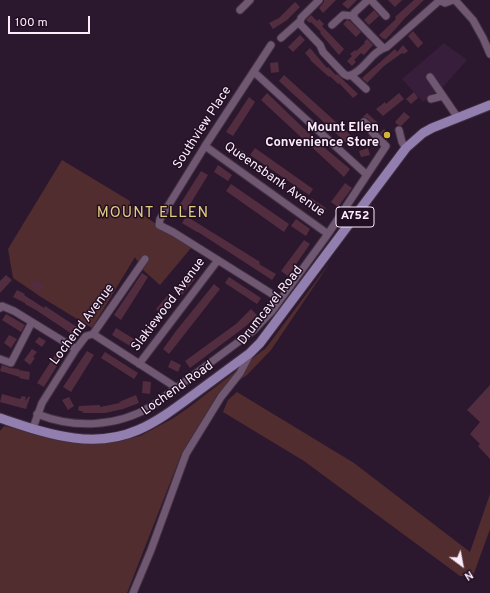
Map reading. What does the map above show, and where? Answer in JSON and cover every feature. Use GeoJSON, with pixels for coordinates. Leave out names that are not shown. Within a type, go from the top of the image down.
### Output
{"type":"FeatureCollection","features":[{"type":"Feature","properties":{"kind":"main road","name":"Drumcavel Road"},"geometry":{"type":"LineString","coordinates":[[250,353],[266,336],[406,148],[423,133],[432,128],[486,107],[490,97]]}},
{"type":"Feature","properties":{"kind":"main road","name":"Lochend Road"},"geometry":{"type":"LineString","coordinates":[[0,418],[73,438],[94,440],[114,438],[146,428],[163,418],[250,353]]}},
{"type":"Feature","properties":{"kind":"street"},"geometry":{"type":"LineString","coordinates":[[240,10],[250,0]]}},
{"type":"Feature","properties":{"kind":"street"},"geometry":{"type":"LineString","coordinates":[[281,38],[300,21],[319,0]]}},
{"type":"Feature","properties":{"kind":"street"},"geometry":{"type":"LineString","coordinates":[[354,16],[354,13],[369,0],[386,16]]}},
{"type":"Feature","properties":{"kind":"street"},"geometry":{"type":"LineString","coordinates":[[351,75],[379,50],[387,47],[439,0],[445,3],[454,0],[473,20],[490,54]]}},
{"type":"Feature","properties":{"kind":"street"},"geometry":{"type":"LineString","coordinates":[[332,25],[343,15],[354,16]]}},
{"type":"Feature","properties":{"kind":"street"},"geometry":{"type":"LineString","coordinates":[[354,16],[354,18],[383,48]]}},
{"type":"Feature","properties":{"kind":"street"},"geometry":{"type":"LineString","coordinates":[[300,21],[300,24],[320,44],[323,52],[344,74],[348,76],[351,75],[366,89]]}},
{"type":"Feature","properties":{"kind":"street","name":"Southview Place"},"geometry":{"type":"LineString","coordinates":[[218,260],[173,232],[159,226],[160,219],[205,146],[271,45]]}},
{"type":"Feature","properties":{"kind":"street"},"geometry":{"type":"LineString","coordinates":[[254,72],[368,175]]}},
{"type":"Feature","properties":{"kind":"street"},"geometry":{"type":"LineString","coordinates":[[430,78],[458,118]]}},
{"type":"Feature","properties":{"kind":"street"},"geometry":{"type":"LineString","coordinates":[[431,99],[443,96]]}},
{"type":"Feature","properties":{"kind":"street"},"geometry":{"type":"LineString","coordinates":[[37,414],[67,423],[98,423],[122,420],[140,412],[177,388],[253,331],[272,311],[328,234],[383,152],[386,146],[364,122]]}},
{"type":"Feature","properties":{"kind":"street"},"geometry":{"type":"LineString","coordinates":[[399,130],[402,142],[406,148]]}},
{"type":"Feature","properties":{"kind":"street","name":"Queensbank Avenue"},"geometry":{"type":"LineString","coordinates":[[205,146],[328,234]]}},
{"type":"Feature","properties":{"kind":"street","name":"Lochend Avenue"},"geometry":{"type":"LineString","coordinates":[[33,428],[42,403],[76,349],[86,336],[93,334],[145,259]]}},
{"type":"Feature","properties":{"kind":"street"},"geometry":{"type":"LineString","coordinates":[[218,260],[280,299]]}},
{"type":"Feature","properties":{"kind":"street","name":"Slakiewood Avenue"},"geometry":{"type":"LineString","coordinates":[[139,364],[218,260]]}},
{"type":"Feature","properties":{"kind":"street"},"geometry":{"type":"LineString","coordinates":[[287,290],[296,296]]}},
{"type":"Feature","properties":{"kind":"street"},"geometry":{"type":"LineString","coordinates":[[0,308],[2,306],[14,311],[76,349]]}},
{"type":"Feature","properties":{"kind":"street"},"geometry":{"type":"LineString","coordinates":[[272,311],[281,316]]}},
{"type":"Feature","properties":{"kind":"street"},"geometry":{"type":"LineString","coordinates":[[0,359],[11,363],[32,322]]}},
{"type":"Feature","properties":{"kind":"street"},"geometry":{"type":"LineString","coordinates":[[93,334],[177,388]]}},
{"type":"Feature","properties":{"kind":"street","name":"Drumcavel Road"},"geometry":{"type":"LineString","coordinates":[[133,593],[152,550],[186,454],[221,397],[240,372],[250,353]]}},
{"type":"Feature","properties":{"kind":"shaded area"},"geometry":{"type":"Polygon","coordinates":[[[444,43],[467,60],[444,86],[423,102],[402,79],[444,43]]]}},
{"type":"Feature","properties":{"kind":"shaded area"},"geometry":{"type":"Polygon","coordinates":[[[62,160],[130,201],[130,206],[191,248],[160,285],[142,269],[135,257],[92,328],[13,278],[8,249],[62,160]]]}},
{"type":"Feature","properties":{"kind":"shaded area"},"geometry":{"type":"Polygon","coordinates":[[[331,261],[271,350],[247,375],[217,395],[181,455],[127,593],[0,593],[0,431],[4,426],[43,435],[101,444],[140,436],[172,419],[188,408],[266,348],[331,261]]]}},
{"type":"Feature","properties":{"kind":"shaded area"},"geometry":{"type":"Polygon","coordinates":[[[237,392],[354,463],[470,552],[490,494],[490,529],[473,576],[460,576],[304,461],[223,412],[228,400],[237,392]]]}},
{"type":"Feature","properties":{"kind":"building"},"geometry":{"type":"Polygon","coordinates":[[[324,0],[336,0],[323,13],[319,8],[324,0]]]}},
{"type":"Feature","properties":{"kind":"building"},"geometry":{"type":"Polygon","coordinates":[[[347,0],[357,0],[348,9],[342,4],[347,0]]]}},
{"type":"Feature","properties":{"kind":"building"},"geometry":{"type":"Polygon","coordinates":[[[388,0],[402,0],[395,7],[388,0]]]}},
{"type":"Feature","properties":{"kind":"building"},"geometry":{"type":"Polygon","coordinates":[[[414,0],[424,0],[385,40],[384,38],[383,39],[379,35],[396,19],[395,17],[414,0]]]}},
{"type":"Feature","properties":{"kind":"building"},"geometry":{"type":"Polygon","coordinates":[[[295,2],[300,7],[287,20],[273,29],[269,23],[279,18],[295,2]]]}},
{"type":"Feature","properties":{"kind":"building"},"geometry":{"type":"Polygon","coordinates":[[[374,10],[379,16],[369,25],[364,20],[374,10]]]}},
{"type":"Feature","properties":{"kind":"building"},"geometry":{"type":"Polygon","coordinates":[[[311,15],[317,21],[319,19],[324,24],[322,26],[344,49],[339,55],[320,33],[321,32],[311,22],[310,23],[306,20],[311,15]]]}},
{"type":"Feature","properties":{"kind":"building"},"geometry":{"type":"Polygon","coordinates":[[[347,20],[361,32],[356,37],[343,24],[347,20]]]}},
{"type":"Feature","properties":{"kind":"building"},"geometry":{"type":"Polygon","coordinates":[[[413,31],[423,43],[418,48],[408,36],[413,31]]]}},
{"type":"Feature","properties":{"kind":"building"},"geometry":{"type":"Polygon","coordinates":[[[300,35],[305,40],[293,52],[288,47],[300,35]]]}},
{"type":"Feature","properties":{"kind":"building"},"geometry":{"type":"Polygon","coordinates":[[[367,39],[373,45],[364,55],[361,53],[354,60],[356,62],[352,66],[347,61],[352,56],[350,54],[355,50],[356,51],[365,43],[364,42],[367,39]]]}},
{"type":"Feature","properties":{"kind":"building"},"geometry":{"type":"Polygon","coordinates":[[[403,45],[408,51],[404,54],[402,53],[384,66],[367,83],[362,78],[395,49],[397,52],[403,45]]]}},
{"type":"Feature","properties":{"kind":"building"},"geometry":{"type":"Polygon","coordinates":[[[310,48],[327,68],[328,67],[336,75],[337,74],[358,94],[353,98],[339,83],[338,84],[330,76],[329,77],[310,60],[305,53],[310,48]]]}},
{"type":"Feature","properties":{"kind":"building"},"geometry":{"type":"Polygon","coordinates":[[[278,62],[279,72],[271,73],[270,63],[278,62]]]}},
{"type":"Feature","properties":{"kind":"building"},"geometry":{"type":"Polygon","coordinates":[[[284,75],[358,142],[352,148],[279,81],[284,75]]]}},
{"type":"Feature","properties":{"kind":"building"},"geometry":{"type":"Polygon","coordinates":[[[414,92],[418,98],[411,104],[406,99],[414,92]]]}},
{"type":"Feature","properties":{"kind":"building"},"geometry":{"type":"Polygon","coordinates":[[[267,93],[320,144],[350,169],[344,177],[261,100],[267,93]]]}},
{"type":"Feature","properties":{"kind":"building"},"geometry":{"type":"Polygon","coordinates":[[[399,93],[404,99],[383,116],[376,109],[385,102],[386,104],[399,93]]]}},
{"type":"Feature","properties":{"kind":"building"},"geometry":{"type":"Polygon","coordinates":[[[249,97],[255,102],[233,136],[226,132],[249,97]]]}},
{"type":"Feature","properties":{"kind":"building"},"geometry":{"type":"Polygon","coordinates":[[[404,112],[410,117],[401,126],[398,125],[395,122],[404,112]]]}},
{"type":"Feature","properties":{"kind":"building"},"geometry":{"type":"Polygon","coordinates":[[[367,113],[378,123],[375,126],[367,118],[363,117],[367,113]]]}},
{"type":"Feature","properties":{"kind":"building"},"geometry":{"type":"Polygon","coordinates":[[[384,129],[391,136],[387,140],[380,133],[384,129]]]}},
{"type":"Feature","properties":{"kind":"building"},"geometry":{"type":"Polygon","coordinates":[[[369,136],[375,142],[372,145],[366,139],[369,136]]]}},
{"type":"Feature","properties":{"kind":"building"},"geometry":{"type":"Polygon","coordinates":[[[232,144],[246,153],[242,160],[228,151],[232,144]]]}},
{"type":"Feature","properties":{"kind":"building"},"geometry":{"type":"Polygon","coordinates":[[[255,148],[313,189],[309,195],[250,155],[255,148]]]}},
{"type":"Feature","properties":{"kind":"building"},"geometry":{"type":"Polygon","coordinates":[[[368,148],[370,155],[361,157],[359,151],[368,148]]]}},
{"type":"Feature","properties":{"kind":"building"},"geometry":{"type":"Polygon","coordinates":[[[218,165],[232,175],[228,181],[214,172],[218,165]]]}},
{"type":"Feature","properties":{"kind":"building"},"geometry":{"type":"Polygon","coordinates":[[[201,171],[208,175],[186,211],[179,206],[201,171]]]}},
{"type":"Feature","properties":{"kind":"building"},"geometry":{"type":"Polygon","coordinates":[[[345,183],[352,188],[338,207],[331,202],[345,183]]]}},
{"type":"Feature","properties":{"kind":"building"},"geometry":{"type":"Polygon","coordinates":[[[231,184],[289,224],[284,232],[226,191],[231,184]]]}},
{"type":"Feature","properties":{"kind":"building"},"geometry":{"type":"Polygon","coordinates":[[[311,198],[326,208],[321,215],[307,205],[311,198]]]}},
{"type":"Feature","properties":{"kind":"building"},"geometry":{"type":"Polygon","coordinates":[[[186,216],[260,262],[259,264],[276,274],[272,280],[182,223],[186,216]]]}},
{"type":"Feature","properties":{"kind":"building"},"geometry":{"type":"Polygon","coordinates":[[[296,219],[310,229],[306,236],[291,226],[296,219]]]}},
{"type":"Feature","properties":{"kind":"building"},"geometry":{"type":"Polygon","coordinates":[[[304,240],[310,244],[288,276],[281,271],[304,240]]]}},
{"type":"Feature","properties":{"kind":"building"},"geometry":{"type":"Polygon","coordinates":[[[142,273],[148,277],[121,320],[114,315],[142,273]]]}},
{"type":"Feature","properties":{"kind":"building"},"geometry":{"type":"Polygon","coordinates":[[[189,273],[195,279],[182,295],[175,289],[189,273]]]}},
{"type":"Feature","properties":{"kind":"building"},"geometry":{"type":"Polygon","coordinates":[[[6,275],[12,280],[0,293],[0,281],[6,275]]]}},
{"type":"Feature","properties":{"kind":"building"},"geometry":{"type":"Polygon","coordinates":[[[229,277],[261,298],[257,304],[225,283],[229,277]]]}},
{"type":"Feature","properties":{"kind":"building"},"geometry":{"type":"Polygon","coordinates":[[[34,279],[44,285],[39,292],[30,286],[34,279]]]}},
{"type":"Feature","properties":{"kind":"building"},"geometry":{"type":"Polygon","coordinates":[[[214,284],[220,289],[169,354],[163,349],[214,284]]]}},
{"type":"Feature","properties":{"kind":"building"},"geometry":{"type":"Polygon","coordinates":[[[17,290],[80,329],[75,336],[25,303],[13,297],[17,290]]]}},
{"type":"Feature","properties":{"kind":"building"},"geometry":{"type":"Polygon","coordinates":[[[168,295],[174,301],[163,315],[156,309],[168,295]]]}},
{"type":"Feature","properties":{"kind":"building"},"geometry":{"type":"Polygon","coordinates":[[[251,309],[257,315],[246,326],[190,368],[185,361],[236,324],[251,309]]]}},
{"type":"Feature","properties":{"kind":"building"},"geometry":{"type":"Polygon","coordinates":[[[6,314],[25,325],[21,332],[2,320],[6,314]]]}},
{"type":"Feature","properties":{"kind":"building"},"geometry":{"type":"Polygon","coordinates":[[[153,318],[160,323],[146,340],[140,334],[153,318]]]}},
{"type":"Feature","properties":{"kind":"building"},"geometry":{"type":"Polygon","coordinates":[[[116,328],[134,339],[130,346],[112,335],[116,328]]]}},
{"type":"Feature","properties":{"kind":"building"},"geometry":{"type":"Polygon","coordinates":[[[9,335],[17,339],[11,348],[4,343],[9,335]]]}},
{"type":"Feature","properties":{"kind":"building"},"geometry":{"type":"Polygon","coordinates":[[[39,337],[46,341],[42,347],[35,342],[39,337]]]}},
{"type":"Feature","properties":{"kind":"building"},"geometry":{"type":"Polygon","coordinates":[[[32,349],[37,352],[30,365],[24,360],[32,349]]]}},
{"type":"Feature","properties":{"kind":"building"},"geometry":{"type":"Polygon","coordinates":[[[87,351],[94,355],[71,392],[63,387],[87,351]]]}},
{"type":"Feature","properties":{"kind":"building"},"geometry":{"type":"Polygon","coordinates":[[[57,352],[63,356],[44,387],[37,383],[57,352]]]}},
{"type":"Feature","properties":{"kind":"building"},"geometry":{"type":"Polygon","coordinates":[[[105,352],[138,373],[134,379],[101,358],[105,352]]]}},
{"type":"Feature","properties":{"kind":"building"},"geometry":{"type":"Polygon","coordinates":[[[171,360],[181,365],[178,372],[168,367],[171,360]]]}},
{"type":"Feature","properties":{"kind":"building"},"geometry":{"type":"Polygon","coordinates":[[[2,365],[30,372],[29,380],[0,371],[2,365]]]}},
{"type":"Feature","properties":{"kind":"building"},"geometry":{"type":"Polygon","coordinates":[[[143,381],[151,382],[150,394],[142,393],[143,381]]]}},
{"type":"Feature","properties":{"kind":"building"},"geometry":{"type":"Polygon","coordinates":[[[490,385],[490,459],[478,446],[480,444],[470,434],[480,422],[467,410],[490,385]]]}},
{"type":"Feature","properties":{"kind":"building"},"geometry":{"type":"Polygon","coordinates":[[[2,394],[20,399],[22,396],[26,397],[25,401],[29,396],[26,409],[0,402],[2,394]]]}},
{"type":"Feature","properties":{"kind":"building"},"geometry":{"type":"Polygon","coordinates":[[[136,395],[139,403],[123,409],[105,413],[83,413],[78,410],[79,406],[100,405],[100,407],[120,403],[119,402],[136,395]]]}},
{"type":"Feature","properties":{"kind":"building"},"geometry":{"type":"Polygon","coordinates":[[[69,397],[74,406],[68,410],[62,400],[69,397]]]}},
{"type":"Feature","properties":{"kind":"place","name":"Mount Ellen Convenience Store"},"geometry":{"type":"Point","coordinates":[387,135]}},
{"type":"Feature","properties":{"kind":"district","name":"MOUNT ELLEN"},"geometry":{"type":"Point","coordinates":[153,214]}}]}
